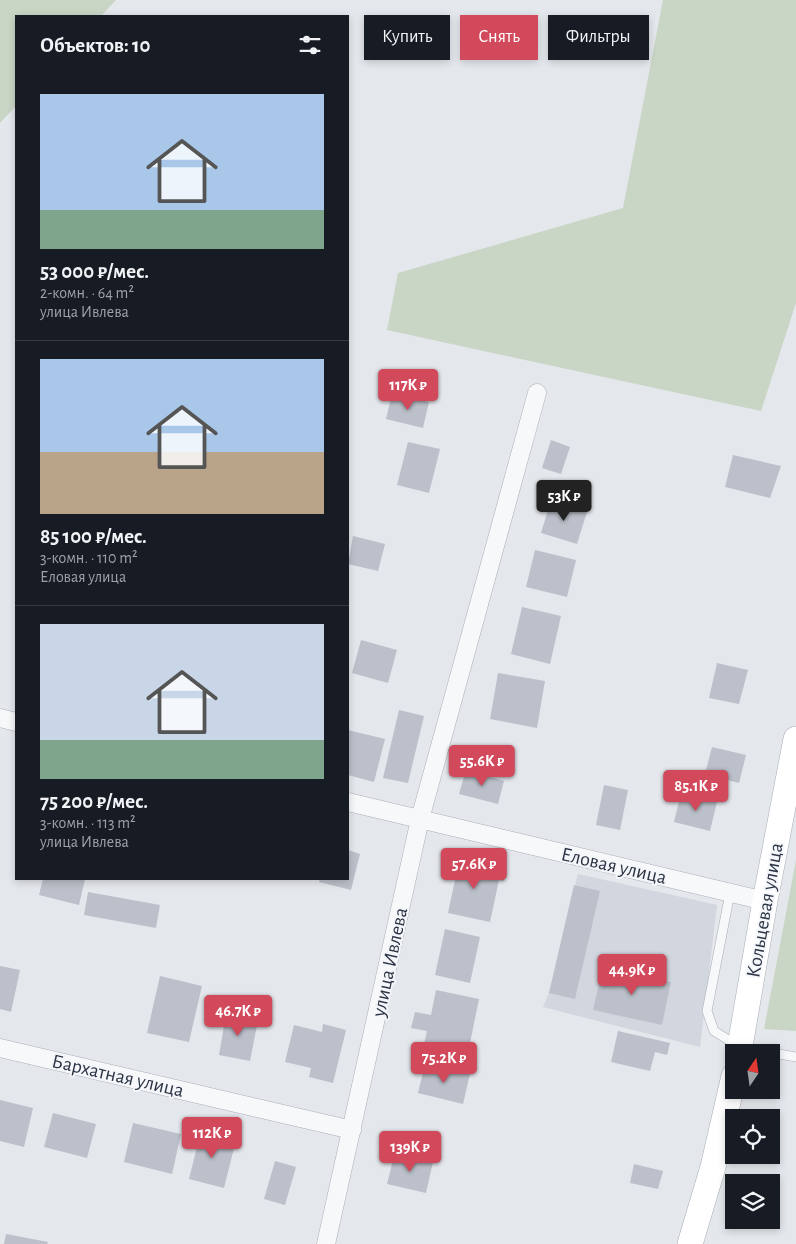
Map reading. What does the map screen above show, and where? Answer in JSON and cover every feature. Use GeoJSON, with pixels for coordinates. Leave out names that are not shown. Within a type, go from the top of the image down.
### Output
{"type":"FeatureCollection","features":[{"type":"Feature","properties":{"kind":"main road","name":"Кольцевая улица"},"geometry":{"type":"LineString","coordinates":[[740,1044],[796,739]]}},
{"type":"Feature","properties":{"kind":"main road"},"geometry":{"type":"LineString","coordinates":[[690,1244],[713,1167],[729,1099]]}},
{"type":"Feature","properties":{"kind":"street","name":"улица Ивлева"},"geometry":{"type":"LineString","coordinates":[[326,1244],[420,820],[537,393]]}},
{"type":"Feature","properties":{"kind":"street"},"geometry":{"type":"LineString","coordinates":[[0,718],[15,722]]}},
{"type":"Feature","properties":{"kind":"street","name":"Еловая улица"},"geometry":{"type":"LineString","coordinates":[[349,802],[765,901]]}},
{"type":"Feature","properties":{"kind":"street","name":"Бархатная улица"},"geometry":{"type":"LineString","coordinates":[[0,1048],[352,1130]]}},
{"type":"Feature","properties":{"kind":"lane"},"geometry":{"type":"LineString","coordinates":[[730,893],[707,1011],[714,1031],[731,1044]]}},
{"type":"Feature","properties":{"kind":"lane"},"geometry":{"type":"LineString","coordinates":[[780,1054],[796,1056]]}},
{"type":"Feature","properties":{"kind":"shaded area"},"geometry":{"type":"Polygon","coordinates":[[[578,874],[717,905],[700,1047],[543,1007],[549,993],[578,874]]]}},
{"type":"Feature","properties":{"kind":"green space"},"geometry":{"type":"Polygon","coordinates":[[[0,0],[116,0],[102,15],[15,15],[15,107],[0,123],[0,0]]]}},
{"type":"Feature","properties":{"kind":"green space"},"geometry":{"type":"Polygon","coordinates":[[[663,0],[796,0],[796,303],[761,411],[387,330],[398,273],[623,208],[663,0]]]}},
{"type":"Feature","properties":{"kind":"green space"},"geometry":{"type":"Polygon","coordinates":[[[796,860],[796,1031],[764,1029],[796,860]]]}},
{"type":"Feature","properties":{"kind":"building"},"geometry":{"type":"Polygon","coordinates":[[[392,394],[429,402],[423,428],[386,419],[392,394]]]}},
{"type":"Feature","properties":{"kind":"building"},"geometry":{"type":"Polygon","coordinates":[[[551,440],[570,447],[561,474],[542,468],[551,440]]]}},
{"type":"Feature","properties":{"kind":"building"},"geometry":{"type":"Polygon","coordinates":[[[408,442],[440,449],[429,493],[397,485],[408,442]]]}},
{"type":"Feature","properties":{"kind":"building"},"geometry":{"type":"Polygon","coordinates":[[[733,455],[781,466],[770,498],[725,487],[733,455]]]}},
{"type":"Feature","properties":{"kind":"building"},"geometry":{"type":"Polygon","coordinates":[[[551,500],[587,512],[577,544],[541,533],[551,500]]]}},
{"type":"Feature","properties":{"kind":"building"},"geometry":{"type":"Polygon","coordinates":[[[353,536],[385,544],[378,571],[349,564],[353,536]]]}},
{"type":"Feature","properties":{"kind":"building"},"geometry":{"type":"Polygon","coordinates":[[[535,550],[576,560],[567,597],[526,587],[535,550]]]}},
{"type":"Feature","properties":{"kind":"building"},"geometry":{"type":"Polygon","coordinates":[[[522,607],[561,616],[550,664],[511,654],[522,607]]]}},
{"type":"Feature","properties":{"kind":"building"},"geometry":{"type":"Polygon","coordinates":[[[361,640],[397,650],[388,683],[352,673],[361,640]]]}},
{"type":"Feature","properties":{"kind":"building"},"geometry":{"type":"Polygon","coordinates":[[[717,663],[748,670],[739,704],[709,698],[717,663]]]}},
{"type":"Feature","properties":{"kind":"building"},"geometry":{"type":"Polygon","coordinates":[[[498,673],[545,681],[537,728],[490,719],[498,673]]]}},
{"type":"Feature","properties":{"kind":"building"},"geometry":{"type":"Polygon","coordinates":[[[399,710],[424,716],[408,783],[383,778],[399,710]]]}},
{"type":"Feature","properties":{"kind":"building"},"geometry":{"type":"Polygon","coordinates":[[[349,730],[385,739],[374,782],[349,775],[349,730]]]}},
{"type":"Feature","properties":{"kind":"building"},"geometry":{"type":"Polygon","coordinates":[[[712,747],[746,755],[739,783],[705,774],[712,747]]]}},
{"type":"Feature","properties":{"kind":"building"},"geometry":{"type":"Polygon","coordinates":[[[466,770],[504,781],[498,804],[459,794],[466,770]]]}},
{"type":"Feature","properties":{"kind":"building"},"geometry":{"type":"Polygon","coordinates":[[[604,785],[628,790],[620,830],[596,825],[604,785]]]}},
{"type":"Feature","properties":{"kind":"building"},"geometry":{"type":"Polygon","coordinates":[[[681,793],[717,802],[710,831],[674,822],[681,793]]]}},
{"type":"Feature","properties":{"kind":"building"},"geometry":{"type":"Polygon","coordinates":[[[349,850],[360,854],[351,890],[319,882],[320,880],[349,880],[349,850]]]}},
{"type":"Feature","properties":{"kind":"building"},"geometry":{"type":"Polygon","coordinates":[[[451,858],[507,871],[504,881],[499,880],[490,922],[448,913],[457,871],[449,870],[451,858]]]}},
{"type":"Feature","properties":{"kind":"building"},"geometry":{"type":"Polygon","coordinates":[[[43,880],[85,880],[79,905],[39,895],[43,880]]]}},
{"type":"Feature","properties":{"kind":"building"},"geometry":{"type":"Polygon","coordinates":[[[574,885],[600,891],[575,999],[549,993],[574,885]]]}},
{"type":"Feature","properties":{"kind":"building"},"geometry":{"type":"Polygon","coordinates":[[[88,892],[160,905],[156,928],[84,915],[88,892]]]}},
{"type":"Feature","properties":{"kind":"building"},"geometry":{"type":"Polygon","coordinates":[[[445,929],[480,937],[470,983],[435,975],[445,929]]]}},
{"type":"Feature","properties":{"kind":"building"},"geometry":{"type":"Polygon","coordinates":[[[0,966],[20,970],[11,1012],[0,1009],[0,966]]]}},
{"type":"Feature","properties":{"kind":"building"},"geometry":{"type":"Polygon","coordinates":[[[603,967],[671,982],[662,1025],[593,1010],[603,967]]]}},
{"type":"Feature","properties":{"kind":"building"},"geometry":{"type":"Polygon","coordinates":[[[160,976],[202,986],[189,1042],[147,1033],[160,976]]]}},
{"type":"Feature","properties":{"kind":"building"},"geometry":{"type":"Polygon","coordinates":[[[436,990],[479,999],[468,1053],[424,1044],[427,1031],[411,1028],[415,1012],[431,1015],[436,990]]]}},
{"type":"Feature","properties":{"kind":"building"},"geometry":{"type":"Polygon","coordinates":[[[226,1014],[258,1020],[250,1061],[219,1055],[226,1014]]]}},
{"type":"Feature","properties":{"kind":"building"},"geometry":{"type":"Polygon","coordinates":[[[323,1024],[346,1030],[333,1083],[309,1077],[311,1068],[285,1062],[294,1025],[322,1032],[323,1024]]]}},
{"type":"Feature","properties":{"kind":"building"},"geometry":{"type":"Polygon","coordinates":[[[618,1031],[670,1043],[667,1055],[655,1052],[650,1071],[611,1062],[618,1031]]]}},
{"type":"Feature","properties":{"kind":"building"},"geometry":{"type":"Polygon","coordinates":[[[425,1064],[470,1074],[463,1104],[418,1093],[425,1064]]]}},
{"type":"Feature","properties":{"kind":"building"},"geometry":{"type":"Polygon","coordinates":[[[0,1100],[33,1108],[24,1147],[0,1141],[0,1100]]]}},
{"type":"Feature","properties":{"kind":"building"},"geometry":{"type":"Polygon","coordinates":[[[53,1113],[96,1124],[87,1158],[44,1147],[53,1113]]]}},
{"type":"Feature","properties":{"kind":"building"},"geometry":{"type":"Polygon","coordinates":[[[133,1123],[181,1134],[172,1174],[124,1162],[133,1123]]]}},
{"type":"Feature","properties":{"kind":"building"},"geometry":{"type":"Polygon","coordinates":[[[201,1131],[236,1140],[224,1188],[189,1179],[201,1131]]]}},
{"type":"Feature","properties":{"kind":"building"},"geometry":{"type":"Polygon","coordinates":[[[395,1152],[433,1162],[426,1193],[387,1184],[395,1152]]]}},
{"type":"Feature","properties":{"kind":"building"},"geometry":{"type":"Polygon","coordinates":[[[275,1161],[296,1167],[285,1205],[264,1199],[275,1161]]]}},
{"type":"Feature","properties":{"kind":"building"},"geometry":{"type":"Polygon","coordinates":[[[634,1164],[663,1171],[658,1189],[630,1183],[634,1164]]]}},
{"type":"Feature","properties":{"kind":"building"},"geometry":{"type":"Polygon","coordinates":[[[6,1234],[48,1242],[47,1244],[4,1244],[6,1234]]]}}]}
